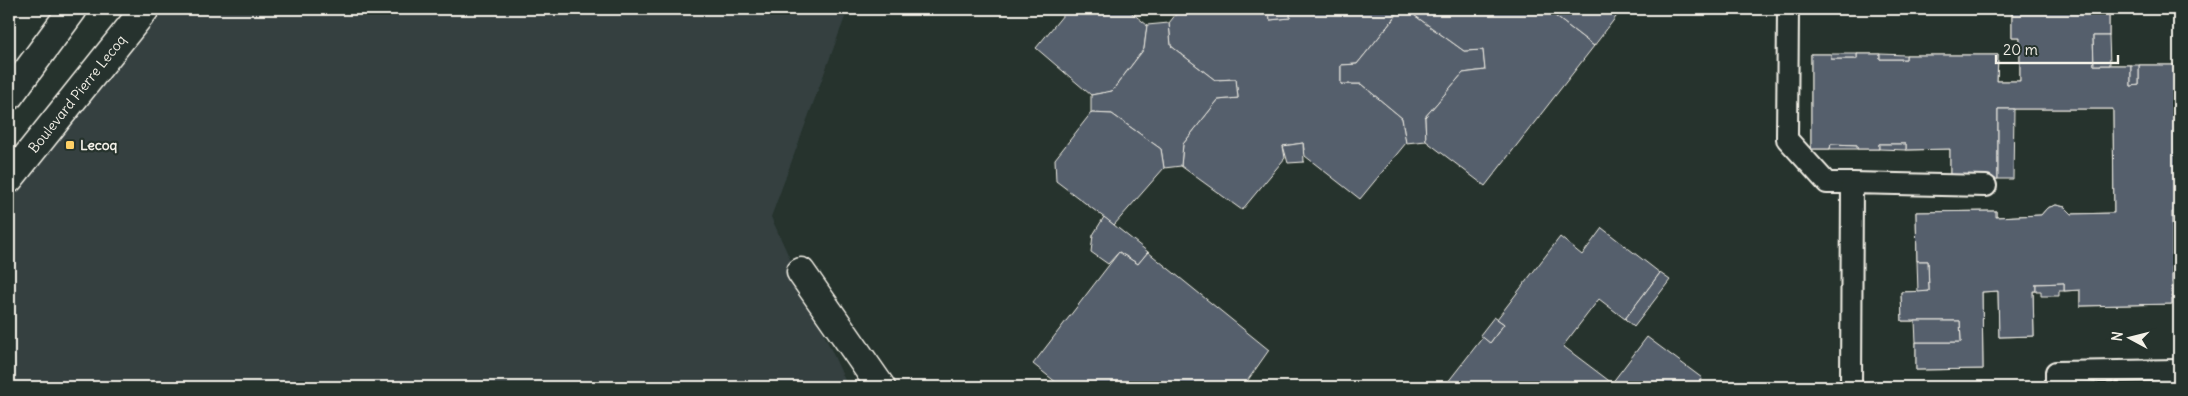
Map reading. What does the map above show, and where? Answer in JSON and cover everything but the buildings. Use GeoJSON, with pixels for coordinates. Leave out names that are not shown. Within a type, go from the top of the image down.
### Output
{"type":"FeatureCollection","features":[{"type":"Feature","properties":{"kind":"street"},"geometry":{"type":"LineString","coordinates":[[9,96],[74,9]]}},
{"type":"Feature","properties":{"kind":"street","name":"Boulevard Pierre Lecoq"},"geometry":{"type":"LineString","coordinates":[[9,179],[145,9]]}},
{"type":"Feature","properties":{"kind":"street"},"geometry":{"type":"LineString","coordinates":[[801,272],[881,387]]}},
{"type":"Feature","properties":{"kind":"lane"},"geometry":{"type":"LineString","coordinates":[[1788,9],[1787,139],[1827,183],[1986,186]]}},
{"type":"Feature","properties":{"kind":"lane"},"geometry":{"type":"LineString","coordinates":[[1851,387],[1852,183]]}},
{"type":"Feature","properties":{"kind":"lane"},"geometry":{"type":"LineString","coordinates":[[2056,387],[2056,372],[2179,370]]}},
{"type":"Feature","properties":{"kind":"shaded area"},"geometry":{"type":"Polygon","coordinates":[[[135,9],[848,9],[771,217],[848,387],[9,387],[9,183],[135,9]]]}},
{"type":"Feature","properties":{"kind":"place","name":"Lecoq"},"geometry":{"type":"Point","coordinates":[70,145]}}]}
